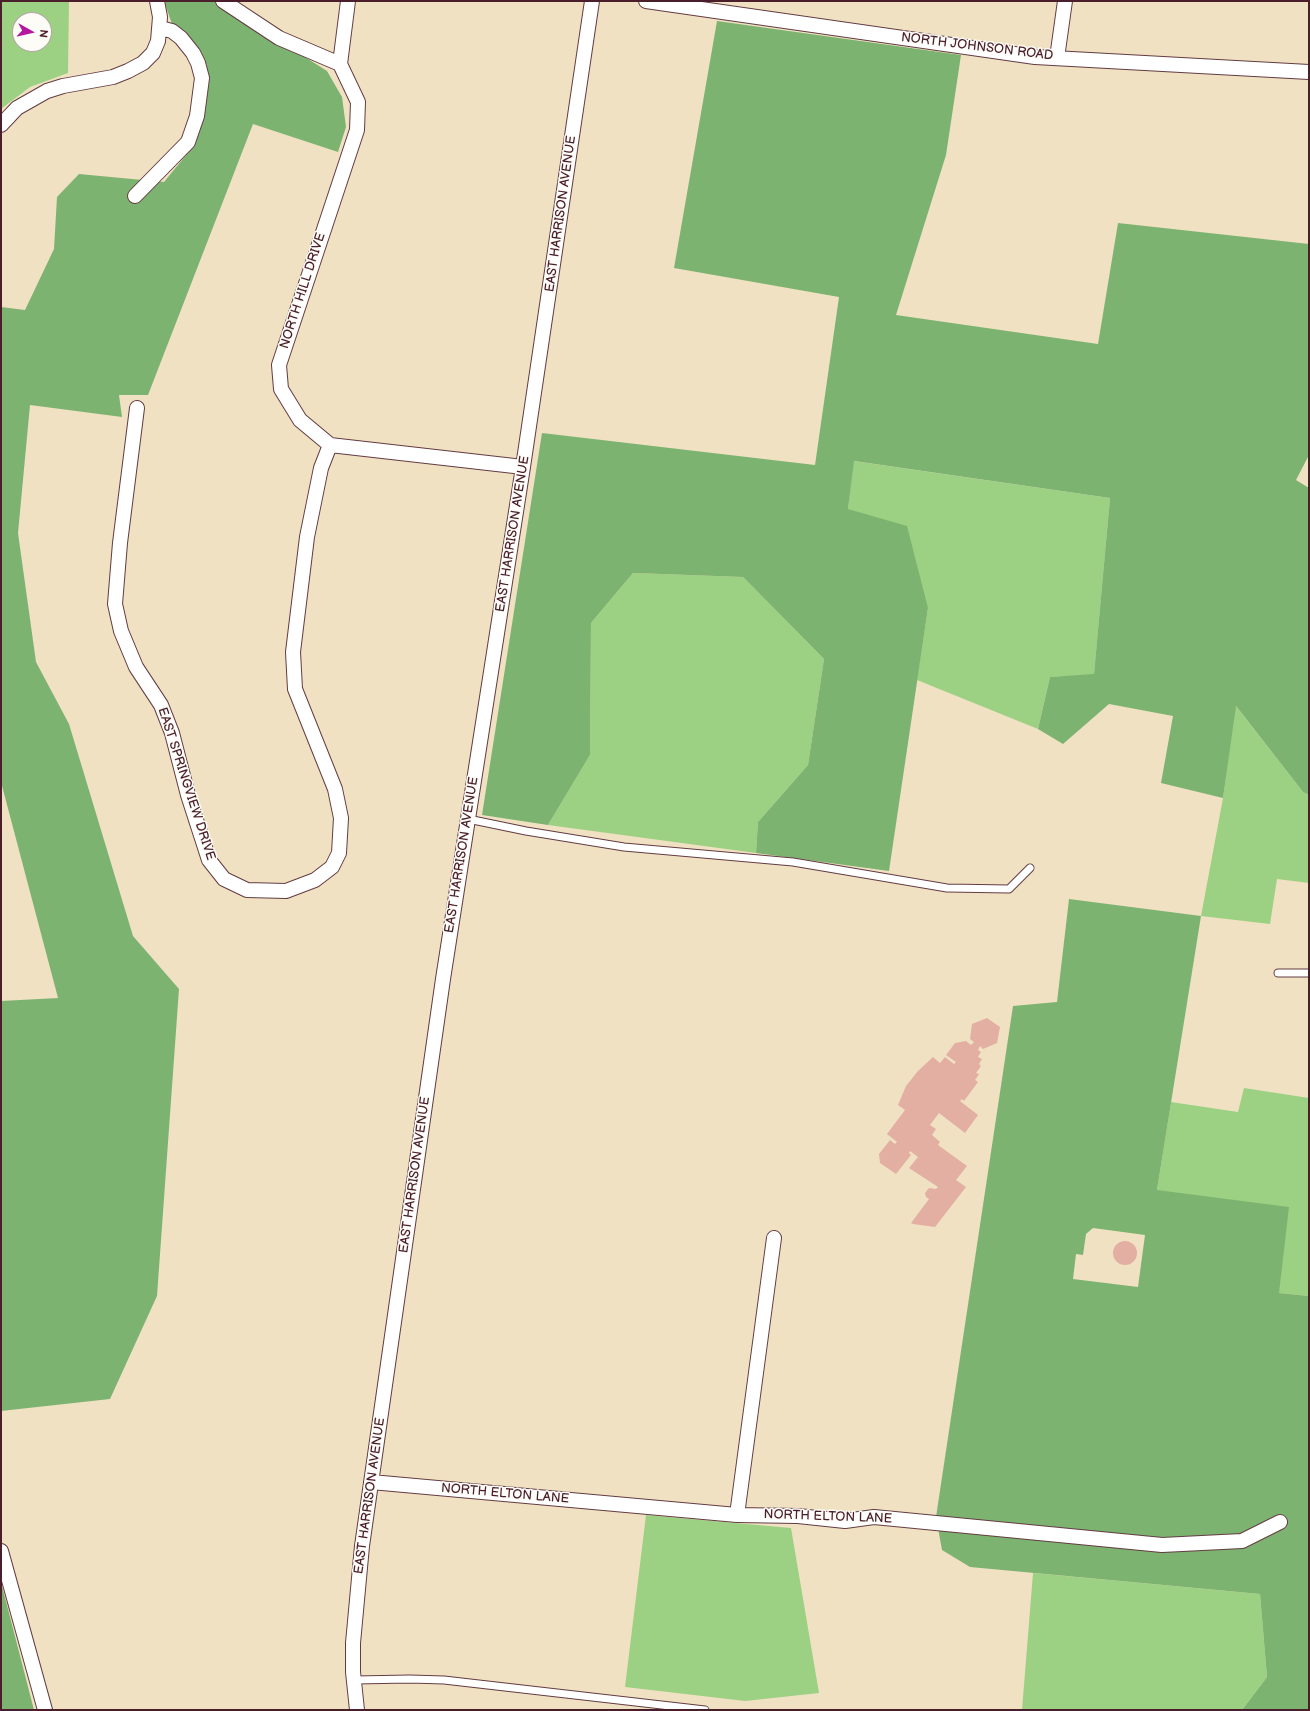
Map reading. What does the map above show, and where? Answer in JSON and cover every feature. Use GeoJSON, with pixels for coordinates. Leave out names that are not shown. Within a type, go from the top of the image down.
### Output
{"type":"FeatureCollection","features":[{"type":"Feature","properties":{"kind":"street"},"geometry":{"type":"LineString","coordinates":[[1,125],[18,108],[47,91],[63,86],[112,77],[138,66],[153,53],[158,41],[160,28],[157,1]]}},
{"type":"Feature","properties":{"kind":"street"},"geometry":{"type":"LineString","coordinates":[[223,1],[279,38],[340,64],[348,1]]}},
{"type":"Feature","properties":{"kind":"street","name":"EAST HARRISON AVENUE"},"geometry":{"type":"LineString","coordinates":[[357,1710],[352,1643],[372,1482],[443,979],[523,468],[592,1]]}},
{"type":"Feature","properties":{"kind":"street","name":"NORTH JOHNSON ROAD"},"geometry":{"type":"LineString","coordinates":[[646,1],[1035,57],[1309,72]]}},
{"type":"Feature","properties":{"kind":"street"},"geometry":{"type":"LineString","coordinates":[[1057,58],[1065,1]]}},
{"type":"Feature","properties":{"kind":"street"},"geometry":{"type":"LineString","coordinates":[[135,196],[188,142],[197,116],[202,78],[198,63],[193,53],[181,38],[172,31],[160,28]]}},
{"type":"Feature","properties":{"kind":"street","name":"NORTH HILL DRIVE"},"geometry":{"type":"LineString","coordinates":[[330,445],[300,420],[280,389],[279,365],[357,130],[358,102],[340,64]]}},
{"type":"Feature","properties":{"kind":"street","name":"EAST SPRINGVIEW DRIVE"},"geometry":{"type":"LineString","coordinates":[[137,408],[120,543],[115,604],[121,631],[136,667],[161,704],[172,733],[188,795],[209,860],[224,879],[247,890],[268,892],[286,891],[315,880],[332,867],[339,853],[341,818],[335,789],[295,689],[293,652],[307,537],[321,468],[330,445]]}},
{"type":"Feature","properties":{"kind":"street"},"geometry":{"type":"LineString","coordinates":[[330,445],[523,468]]}},
{"type":"Feature","properties":{"kind":"street"},"geometry":{"type":"LineString","coordinates":[[737,1515],[774,1238]]}},
{"type":"Feature","properties":{"kind":"street","name":"NORTH ELTON LANE"},"geometry":{"type":"LineString","coordinates":[[372,1482],[737,1515],[798,1516],[845,1521],[874,1517],[1162,1545],[1242,1541],[1280,1522]]}},
{"type":"Feature","properties":{"kind":"street"},"geometry":{"type":"LineString","coordinates":[[1,1551],[45,1710]]}},
{"type":"Feature","properties":{"kind":"lane"},"geometry":{"type":"LineString","coordinates":[[468,819],[526,831],[624,847],[792,862],[947,888],[1009,889],[1030,868]]}},
{"type":"Feature","properties":{"kind":"lane"},"geometry":{"type":"LineString","coordinates":[[1278,973],[1309,973]]}},
{"type":"Feature","properties":{"kind":"lane"},"geometry":{"type":"LineString","coordinates":[[354,1680],[444,1680],[705,1710]]}},
{"type":"Feature","properties":{"kind":"green space"},"geometry":{"type":"Polygon","coordinates":[[[1,1],[69,1],[68,73],[30,87],[1,109],[1,1]]]}},
{"type":"Feature","properties":{"kind":"green space"},"geometry":{"type":"Polygon","coordinates":[[[164,1],[216,1],[327,71],[342,97],[346,127],[338,152],[253,124],[148,395],[119,395],[122,417],[30,405],[18,533],[36,662],[69,724],[133,936],[179,989],[157,1296],[110,1399],[1,1411],[1,1001],[58,998],[1,782],[1,307],[25,310],[54,249],[57,197],[79,174],[164,182],[196,143],[207,65],[172,24],[164,1]]]}},
{"type":"Feature","properties":{"kind":"green space"},"geometry":{"type":"Polygon","coordinates":[[[717,21],[961,55],[946,155],[896,315],[1098,344],[1118,223],[1309,244],[1309,455],[1296,480],[1309,488],[1309,795],[1303,792],[1236,706],[1223,798],[1161,783],[1173,716],[1109,704],[1063,744],[1038,729],[1050,677],[1094,674],[1110,498],[854,461],[848,509],[907,526],[928,608],[889,871],[756,853],[758,822],[808,765],[824,659],[743,577],[633,573],[591,623],[590,755],[548,825],[482,815],[542,433],[815,465],[839,297],[674,268],[717,21]]]}},
{"type":"Feature","properties":{"kind":"green space"},"geometry":{"type":"Polygon","coordinates":[[[853,461],[1110,498],[1094,675],[1050,677],[1038,729],[917,680],[928,608],[848,509],[853,461]]]}},
{"type":"Feature","properties":{"kind":"green space"},"geometry":{"type":"Polygon","coordinates":[[[633,573],[743,577],[824,659],[808,765],[758,822],[756,853],[548,825],[590,755],[591,623],[633,573]]]}},
{"type":"Feature","properties":{"kind":"green space"},"geometry":{"type":"Polygon","coordinates":[[[1235,705],[1303,792],[1309,795],[1309,883],[1277,879],[1270,924],[1201,916],[1223,798],[1235,705]]]}},
{"type":"Feature","properties":{"kind":"green space"},"geometry":{"type":"Polygon","coordinates":[[[1069,899],[1201,916],[1157,1190],[1289,1207],[1279,1293],[1309,1296],[1309,1710],[1242,1710],[1267,1677],[1260,1594],[970,1567],[942,1550],[936,1517],[1013,1006],[1057,1002],[1069,899]],[[1093,1228],[1086,1234],[1083,1255],[1076,1254],[1073,1279],[1138,1287],[1145,1235],[1093,1228]]]}},
{"type":"Feature","properties":{"kind":"green space"},"geometry":{"type":"Polygon","coordinates":[[[1244,1088],[1309,1098],[1309,1296],[1279,1293],[1157,1190],[1171,1102],[1238,1112],[1244,1088]]]}},
{"type":"Feature","properties":{"kind":"green space"},"geometry":{"type":"Polygon","coordinates":[[[646,1515],[791,1528],[819,1693],[745,1701],[625,1687],[646,1515]]]}},
{"type":"Feature","properties":{"kind":"green space"},"geometry":{"type":"Polygon","coordinates":[[[1033,1573],[1260,1594],[1267,1677],[1242,1710],[1022,1710],[1033,1573]]]}},
{"type":"Feature","properties":{"kind":"green space"},"geometry":{"type":"Polygon","coordinates":[[[1,1582],[34,1710],[1,1710],[1,1582]]]}},
{"type":"Feature","properties":{"kind":"building"},"geometry":{"type":"Polygon","coordinates":[[[987,1018],[1000,1027],[997,1043],[983,1049],[980,1046],[978,1050],[981,1052],[978,1057],[982,1059],[979,1064],[981,1066],[976,1073],[979,1074],[975,1080],[978,1082],[964,1101],[962,1099],[960,1101],[978,1115],[965,1133],[939,1113],[930,1125],[936,1129],[932,1135],[940,1142],[938,1145],[967,1166],[956,1180],[966,1187],[935,1227],[913,1224],[911,1223],[929,1199],[926,1197],[925,1193],[929,1188],[936,1189],[938,1187],[909,1168],[918,1157],[910,1151],[909,1153],[911,1155],[896,1174],[880,1163],[879,1154],[890,1140],[895,1144],[897,1142],[887,1134],[905,1110],[898,1105],[906,1086],[918,1071],[933,1057],[940,1063],[945,1057],[954,1064],[956,1062],[946,1055],[955,1043],[966,1041],[971,1045],[974,1042],[970,1039],[972,1024],[987,1018]]]}},
{"type":"Feature","properties":{"kind":"building"},"geometry":{"type":"Polygon","coordinates":[[[1125,1241],[1133,1245],[1137,1253],[1133,1261],[1125,1265],[1117,1261],[1113,1253],[1117,1245],[1125,1241]]]}}]}
